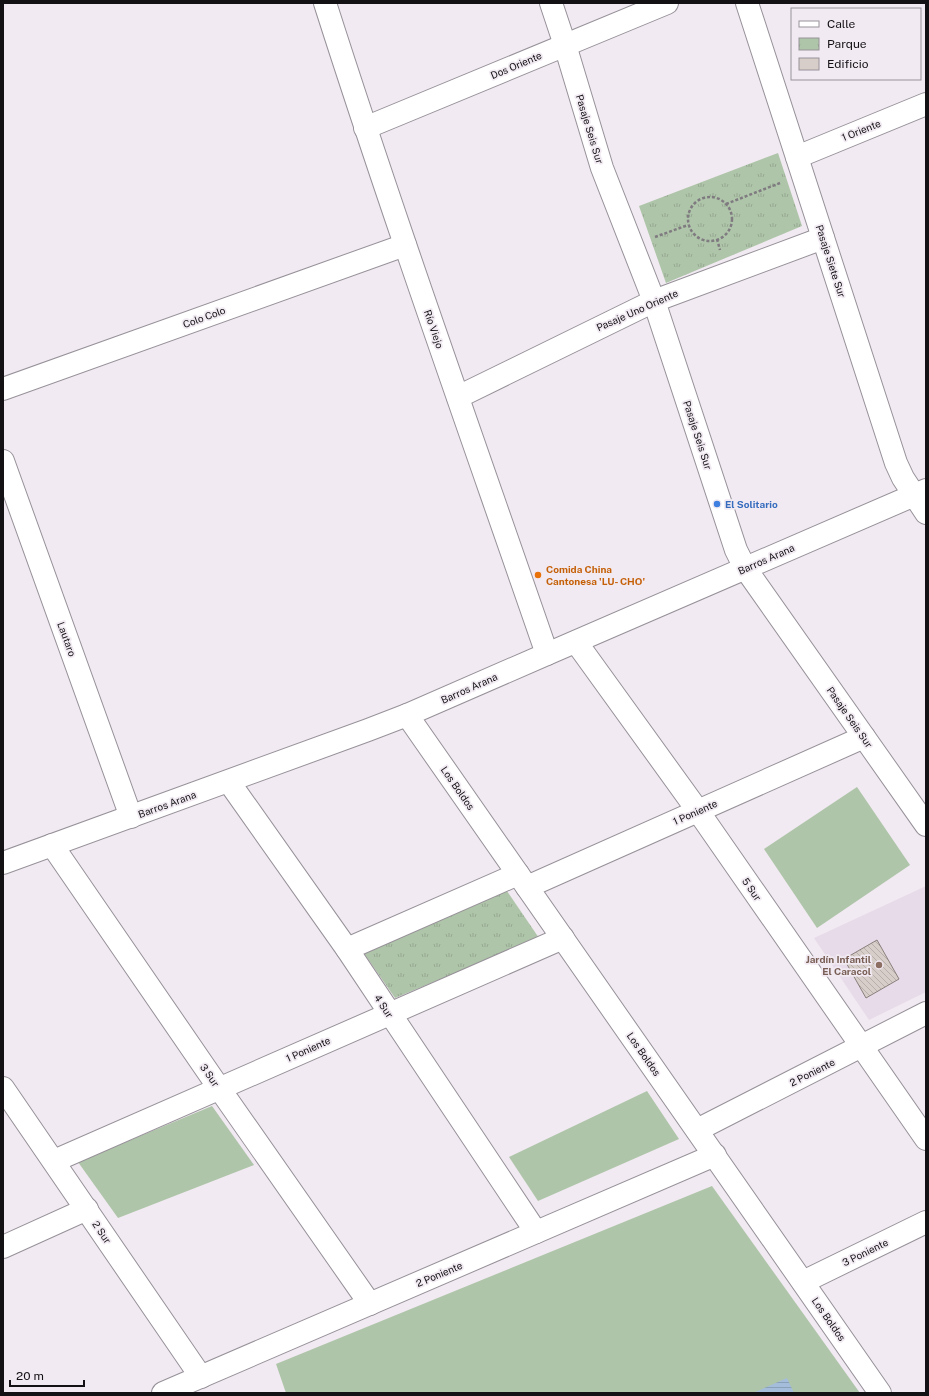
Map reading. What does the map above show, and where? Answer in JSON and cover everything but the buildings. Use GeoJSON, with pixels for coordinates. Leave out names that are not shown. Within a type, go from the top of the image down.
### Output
{"type":"FeatureCollection","features":[{"type":"Feature","properties":{"kind":"street","name":"Río Viejo"},"geometry":{"type":"LineString","coordinates":[[325,3],[365,128],[547,654]]}},
{"type":"Feature","properties":{"kind":"street","name":"Pasaje Seis Sur"},"geometry":{"type":"LineString","coordinates":[[551,3],[602,168],[654,300],[728,530],[736,550],[745,568],[864,737],[919,803],[926,825]]}},
{"type":"Feature","properties":{"kind":"street","name":"Dos Oriente"},"geometry":{"type":"LineString","coordinates":[[365,128],[667,3]]}},
{"type":"Feature","properties":{"kind":"street","name":"Pasaje Siete Sur"},"geometry":{"type":"LineString","coordinates":[[747,3],[896,463],[903,478],[920,492],[926,513]]}},
{"type":"Feature","properties":{"kind":"street","name":"1 Oriente"},"geometry":{"type":"LineString","coordinates":[[800,165],[926,104]]}},
{"type":"Feature","properties":{"kind":"street","name":"Pasaje Uno Oriente"},"geometry":{"type":"LineString","coordinates":[[458,397],[654,300],[823,238]]}},
{"type":"Feature","properties":{"kind":"street","name":"Colo Colo"},"geometry":{"type":"LineString","coordinates":[[3,389],[405,245]]}},
{"type":"Feature","properties":{"kind":"street","name":"Lautaro"},"geometry":{"type":"LineString","coordinates":[[3,461],[131,817]]}},
{"type":"Feature","properties":{"kind":"street","name":"Barros Arana"},"geometry":{"type":"LineString","coordinates":[[3,863],[229,782],[407,715],[920,492]]}},
{"type":"Feature","properties":{"kind":"street","name":"5 Sur"},"geometry":{"type":"LineString","coordinates":[[576,642],[698,810],[926,1139]]}},
{"type":"Feature","properties":{"kind":"street","name":"Los Boldos"},"geometry":{"type":"LineString","coordinates":[[407,715],[880,1393]]}},
{"type":"Feature","properties":{"kind":"street","name":"1 Poniente"},"geometry":{"type":"LineString","coordinates":[[347,949],[523,881],[698,810],[864,737]]}},
{"type":"Feature","properties":{"kind":"street","name":"4 Sur"},"geometry":{"type":"LineString","coordinates":[[229,782],[347,949],[536,1232]]}},
{"type":"Feature","properties":{"kind":"street","name":"3 Sur"},"geometry":{"type":"LineString","coordinates":[[52,845],[370,1304]]}},
{"type":"Feature","properties":{"kind":"street","name":"1 Poniente"},"geometry":{"type":"LineString","coordinates":[[54,1161],[563,938]]}},
{"type":"Feature","properties":{"kind":"street","name":"2 Poniente"},"geometry":{"type":"LineString","coordinates":[[697,1130],[926,1013]]}},
{"type":"Feature","properties":{"kind":"street","name":"2 Sur"},"geometry":{"type":"LineString","coordinates":[[3,1088],[201,1377]]}},
{"type":"Feature","properties":{"kind":"street","name":"2 Poniente"},"geometry":{"type":"LineString","coordinates":[[164,1393],[715,1155]]}},
{"type":"Feature","properties":{"kind":"street"},"geometry":{"type":"LineString","coordinates":[[3,1247],[87,1209]]}},
{"type":"Feature","properties":{"kind":"street","name":"3 Poniente"},"geometry":{"type":"LineString","coordinates":[[803,1282],[926,1222]]}},
{"type":"Feature","properties":{"kind":"path"},"geometry":{"type":"LineString","coordinates":[[726,204],[800,165]]}},
{"type":"Feature","properties":{"kind":"path"},"geometry":{"type":"LineString","coordinates":[[713,197],[726,204],[731,217],[728,230],[723,236],[710,241],[703,240],[697,236],[688,225],[688,218],[693,204],[699,200],[713,197]]}},
{"type":"Feature","properties":{"kind":"path"},"geometry":{"type":"LineString","coordinates":[[633,244],[688,225]]}},
{"type":"Feature","properties":{"kind":"shaded area","name":"Jardín Infantil El Caracol"},"geometry":{"type":"Polygon","coordinates":[[[926,886],[926,992],[869,1020],[814,938],[926,886]]]}},
{"type":"Feature","properties":{"kind":"green space"},"geometry":{"type":"Polygon","coordinates":[[[778,153],[802,226],[666,283],[639,206],[778,153]]]}},
{"type":"Feature","properties":{"kind":"green space"},"geometry":{"type":"Polygon","coordinates":[[[857,787],[910,865],[817,928],[764,849],[857,787]]]}},
{"type":"Feature","properties":{"kind":"green space"},"geometry":{"type":"Polygon","coordinates":[[[507,891],[539,938],[395,998],[361,949],[507,891]]]}},
{"type":"Feature","properties":{"kind":"green space"},"geometry":{"type":"Polygon","coordinates":[[[647,1091],[679,1139],[538,1201],[509,1157],[647,1091]]]}},
{"type":"Feature","properties":{"kind":"green space"},"geometry":{"type":"Polygon","coordinates":[[[212,1106],[254,1165],[118,1218],[78,1162],[212,1106]]]}},
{"type":"Feature","properties":{"kind":"green space"},"geometry":{"type":"Polygon","coordinates":[[[712,1186],[860,1393],[286,1393],[276,1364],[712,1186]]]}},
{"type":"Feature","properties":{"kind":"water"},"geometry":{"type":"Polygon","coordinates":[[[787,1378],[794,1393],[753,1393],[787,1378]]]}},
{"type":"Feature","properties":{"kind":"place","name":"El Solitario"},"geometry":{"type":"Point","coordinates":[717,504]}},
{"type":"Feature","properties":{"kind":"place","name":"Comida China Cantonesa 'LU- CHO'"},"geometry":{"type":"Point","coordinates":[538,575]}},
{"type":"Feature","properties":{"kind":"place","name":"Jardín Infantil El Caracol"},"geometry":{"type":"Point","coordinates":[879,965]}}]}
